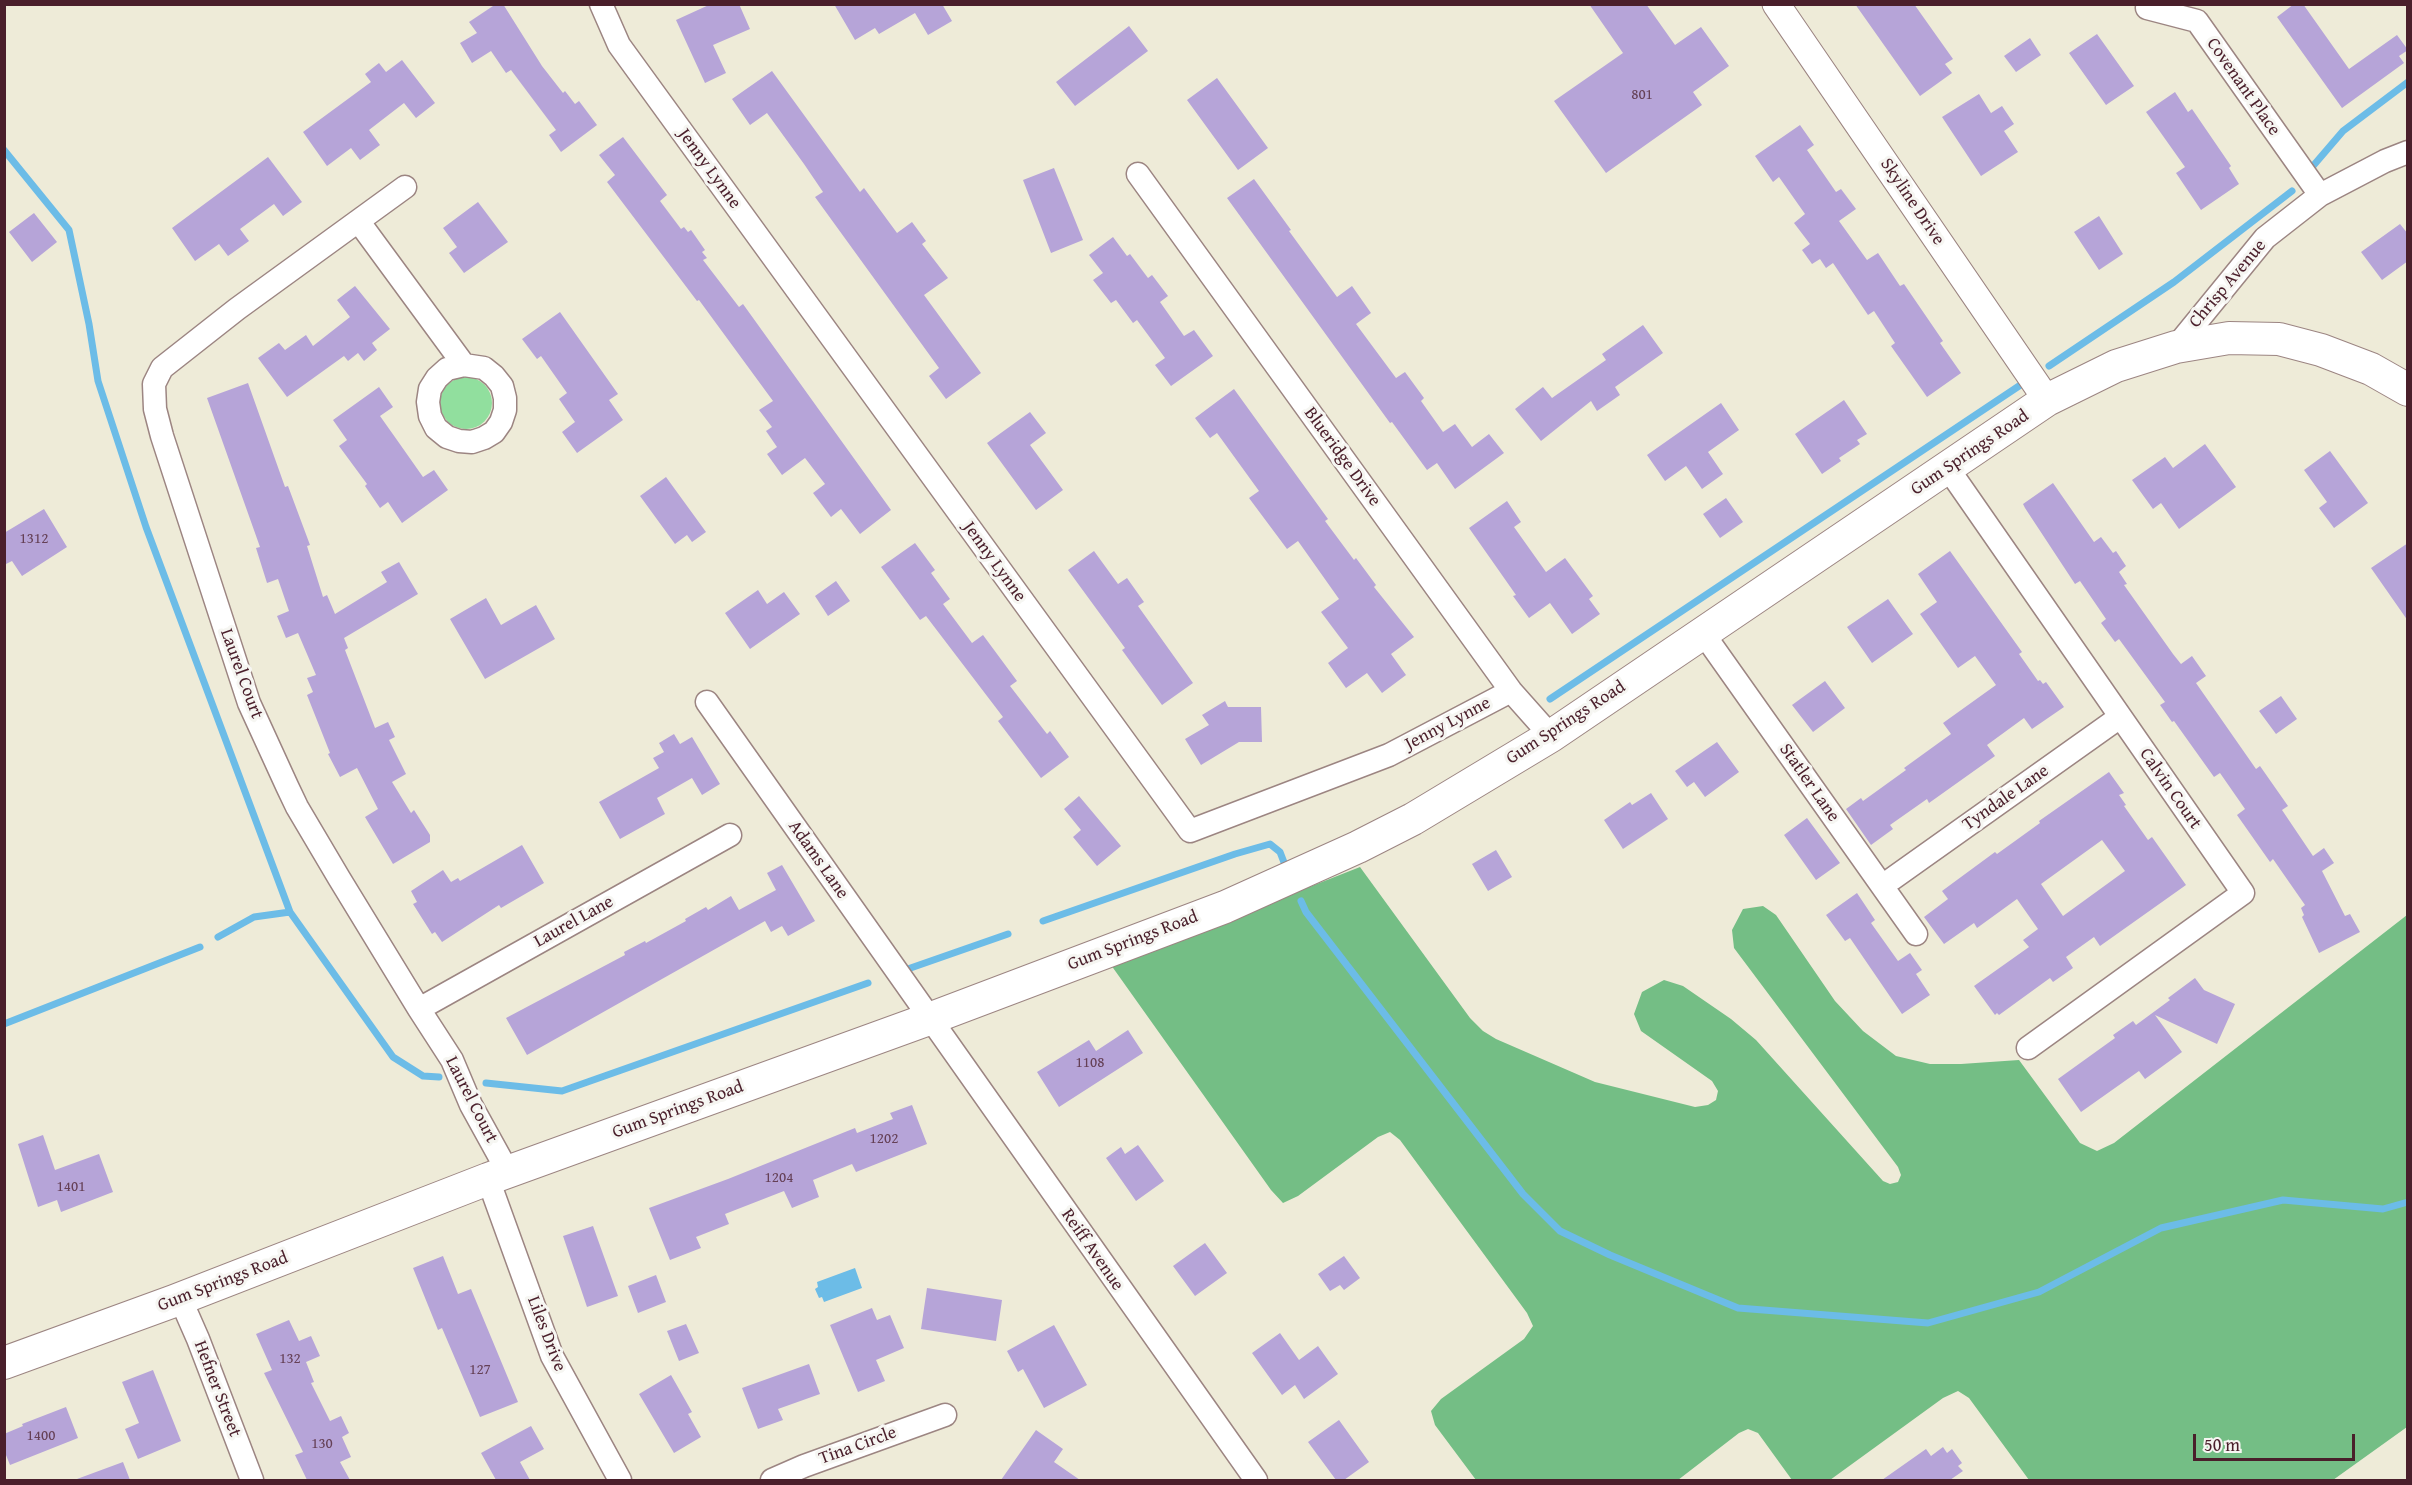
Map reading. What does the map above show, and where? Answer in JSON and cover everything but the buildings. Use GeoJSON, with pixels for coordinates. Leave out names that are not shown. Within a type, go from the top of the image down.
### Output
{"type":"FeatureCollection","features":[{"type":"Feature","properties":{"kind":"main road","name":"Gum Springs Road"},"geometry":{"type":"LineString","coordinates":[[4,1363],[180,1298],[498,1175],[1225,907],[1337,856],[1413,819],[1551,736],[2047,400],[2116,366],[2176,347],[2229,339],[2279,339],[2321,350],[2371,369],[2408,390]]}},
{"type":"Feature","properties":{"kind":"street","name":"Jenny Lynne"},"geometry":{"type":"LineString","coordinates":[[601,4],[618,45],[1190,831],[1389,755],[1511,691]]}},
{"type":"Feature","properties":{"kind":"street","name":"Skyline Drive"},"geometry":{"type":"LineString","coordinates":[[1776,4],[2047,400]]}},
{"type":"Feature","properties":{"kind":"street","name":"Covenant Place"},"geometry":{"type":"LineString","coordinates":[[2148,8],[2197,21],[2320,195]]}},
{"type":"Feature","properties":{"kind":"street","name":"Chrisp Avenue"},"geometry":{"type":"LineString","coordinates":[[2176,347],[2265,238],[2320,195],[2385,161],[2408,152]]}},
{"type":"Feature","properties":{"kind":"street","name":"Blueridge Drive"},"geometry":{"type":"LineString","coordinates":[[1138,174],[1511,691],[1551,736]]}},
{"type":"Feature","properties":{"kind":"street","name":"Laurel Court"},"geometry":{"type":"LineString","coordinates":[[405,187],[237,309],[162,368],[154,384],[155,409],[249,703],[297,807],[452,1060],[498,1175]]}},
{"type":"Feature","properties":{"kind":"street"},"geometry":{"type":"LineString","coordinates":[[359,222],[464,365]]}},
{"type":"Feature","properties":{"kind":"street","name":"Calvin Court"},"geometry":{"type":"LineString","coordinates":[[1947,467],[2243,893],[2028,1048]]}},
{"type":"Feature","properties":{"kind":"street","name":"Statler Lane"},"geometry":{"type":"LineString","coordinates":[[1703,633],[1916,934]]}},
{"type":"Feature","properties":{"kind":"street","name":"Adams Lane"},"geometry":{"type":"LineString","coordinates":[[707,702],[929,1018]]}},
{"type":"Feature","properties":{"kind":"street","name":"Tyndale Lane"},"geometry":{"type":"LineString","coordinates":[[1892,879],[2120,717]]}},
{"type":"Feature","properties":{"kind":"street","name":"Laurel Lane"},"geometry":{"type":"LineString","coordinates":[[419,1009],[730,835]]}},
{"type":"Feature","properties":{"kind":"street","name":"Reiff Avenue"},"geometry":{"type":"LineString","coordinates":[[929,1018],[1256,1480]]}},
{"type":"Feature","properties":{"kind":"street","name":"Liles Drive"},"geometry":{"type":"LineString","coordinates":[[498,1175],[552,1356],[620,1480]]}},
{"type":"Feature","properties":{"kind":"street","name":"Hefner Street"},"geometry":{"type":"LineString","coordinates":[[180,1298],[252,1480]]}},
{"type":"Feature","properties":{"kind":"street","name":"Tina Circle"},"geometry":{"type":"LineString","coordinates":[[772,1480],[945,1414]]}},
{"type":"Feature","properties":{"kind":"green space"},"geometry":{"type":"Polygon","coordinates":[[[461,377],[471,377],[485,384],[492,403],[485,422],[471,429],[461,429],[451,425],[444,418],[440,408],[440,398],[444,388],[451,381],[461,377]]]}},
{"type":"Feature","properties":{"kind":"green space"},"geometry":{"type":"Polygon","coordinates":[[[1360,867],[1470,1018],[1483,1031],[1496,1039],[1595,1082],[1695,1107],[1708,1105],[1716,1100],[1718,1091],[1712,1081],[1641,1031],[1634,1014],[1642,992],[1664,980],[1683,986],[1731,1019],[1756,1040],[1883,1181],[1890,1184],[1898,1182],[1901,1175],[1898,1167],[1734,948],[1732,930],[1743,909],[1763,906],[1776,915],[1835,1001],[1863,1031],[1896,1056],[1930,1064],[2019,1060],[2080,1143],[2097,1151],[2114,1143],[2407,915],[2407,1427],[2333,1480],[2029,1480],[1969,1398],[1958,1391],[1943,1398],[1830,1480],[1792,1480],[1758,1433],[1748,1429],[1739,1433],[1678,1480],[1476,1480],[1435,1425],[1431,1411],[1441,1399],[1524,1339],[1533,1326],[1527,1313],[1400,1140],[1390,1132],[1378,1137],[1298,1196],[1283,1203],[1271,1190],[1111,965],[1360,867]]]}},
{"type":"Feature","properties":{"kind":"water"},"geometry":{"type":"Polygon","coordinates":[[[855,1268],[862,1288],[824,1302],[822,1297],[819,1298],[815,1289],[818,1287],[817,1282],[855,1268]]]}},
{"type":"Feature","properties":{"kind":"waterway"},"geometry":{"type":"LineString","coordinates":[[2313,166],[2343,131],[2408,82]]}},
{"type":"Feature","properties":{"kind":"waterway"},"geometry":{"type":"LineString","coordinates":[[4,150],[69,230],[89,324],[98,381],[146,527],[290,912],[393,1057],[423,1076],[439,1077]]}},
{"type":"Feature","properties":{"kind":"waterway"},"geometry":{"type":"LineString","coordinates":[[2049,366],[2174,282],[2292,191]]}},
{"type":"Feature","properties":{"kind":"waterway"},"geometry":{"type":"LineString","coordinates":[[1550,699],[2022,384]]}},
{"type":"Feature","properties":{"kind":"waterway"},"geometry":{"type":"LineString","coordinates":[[1043,921],[1270,844],[1280,852],[1285,865]]}},
{"type":"Feature","properties":{"kind":"waterway"},"geometry":{"type":"LineString","coordinates":[[1301,901],[1306,912],[1523,1194],[1560,1231],[1610,1255],[1738,1308],[1928,1323],[2039,1292],[2161,1228],[2283,1200],[2383,1209],[2408,1202]]}},
{"type":"Feature","properties":{"kind":"waterway"},"geometry":{"type":"LineString","coordinates":[[218,937],[254,917],[290,912]]}},
{"type":"Feature","properties":{"kind":"waterway"},"geometry":{"type":"LineString","coordinates":[[902,971],[1008,934]]}},
{"type":"Feature","properties":{"kind":"waterway"},"geometry":{"type":"LineString","coordinates":[[4,1024],[200,947]]}},
{"type":"Feature","properties":{"kind":"waterway"},"geometry":{"type":"LineString","coordinates":[[486,1083],[562,1091],[868,983]]}}]}
